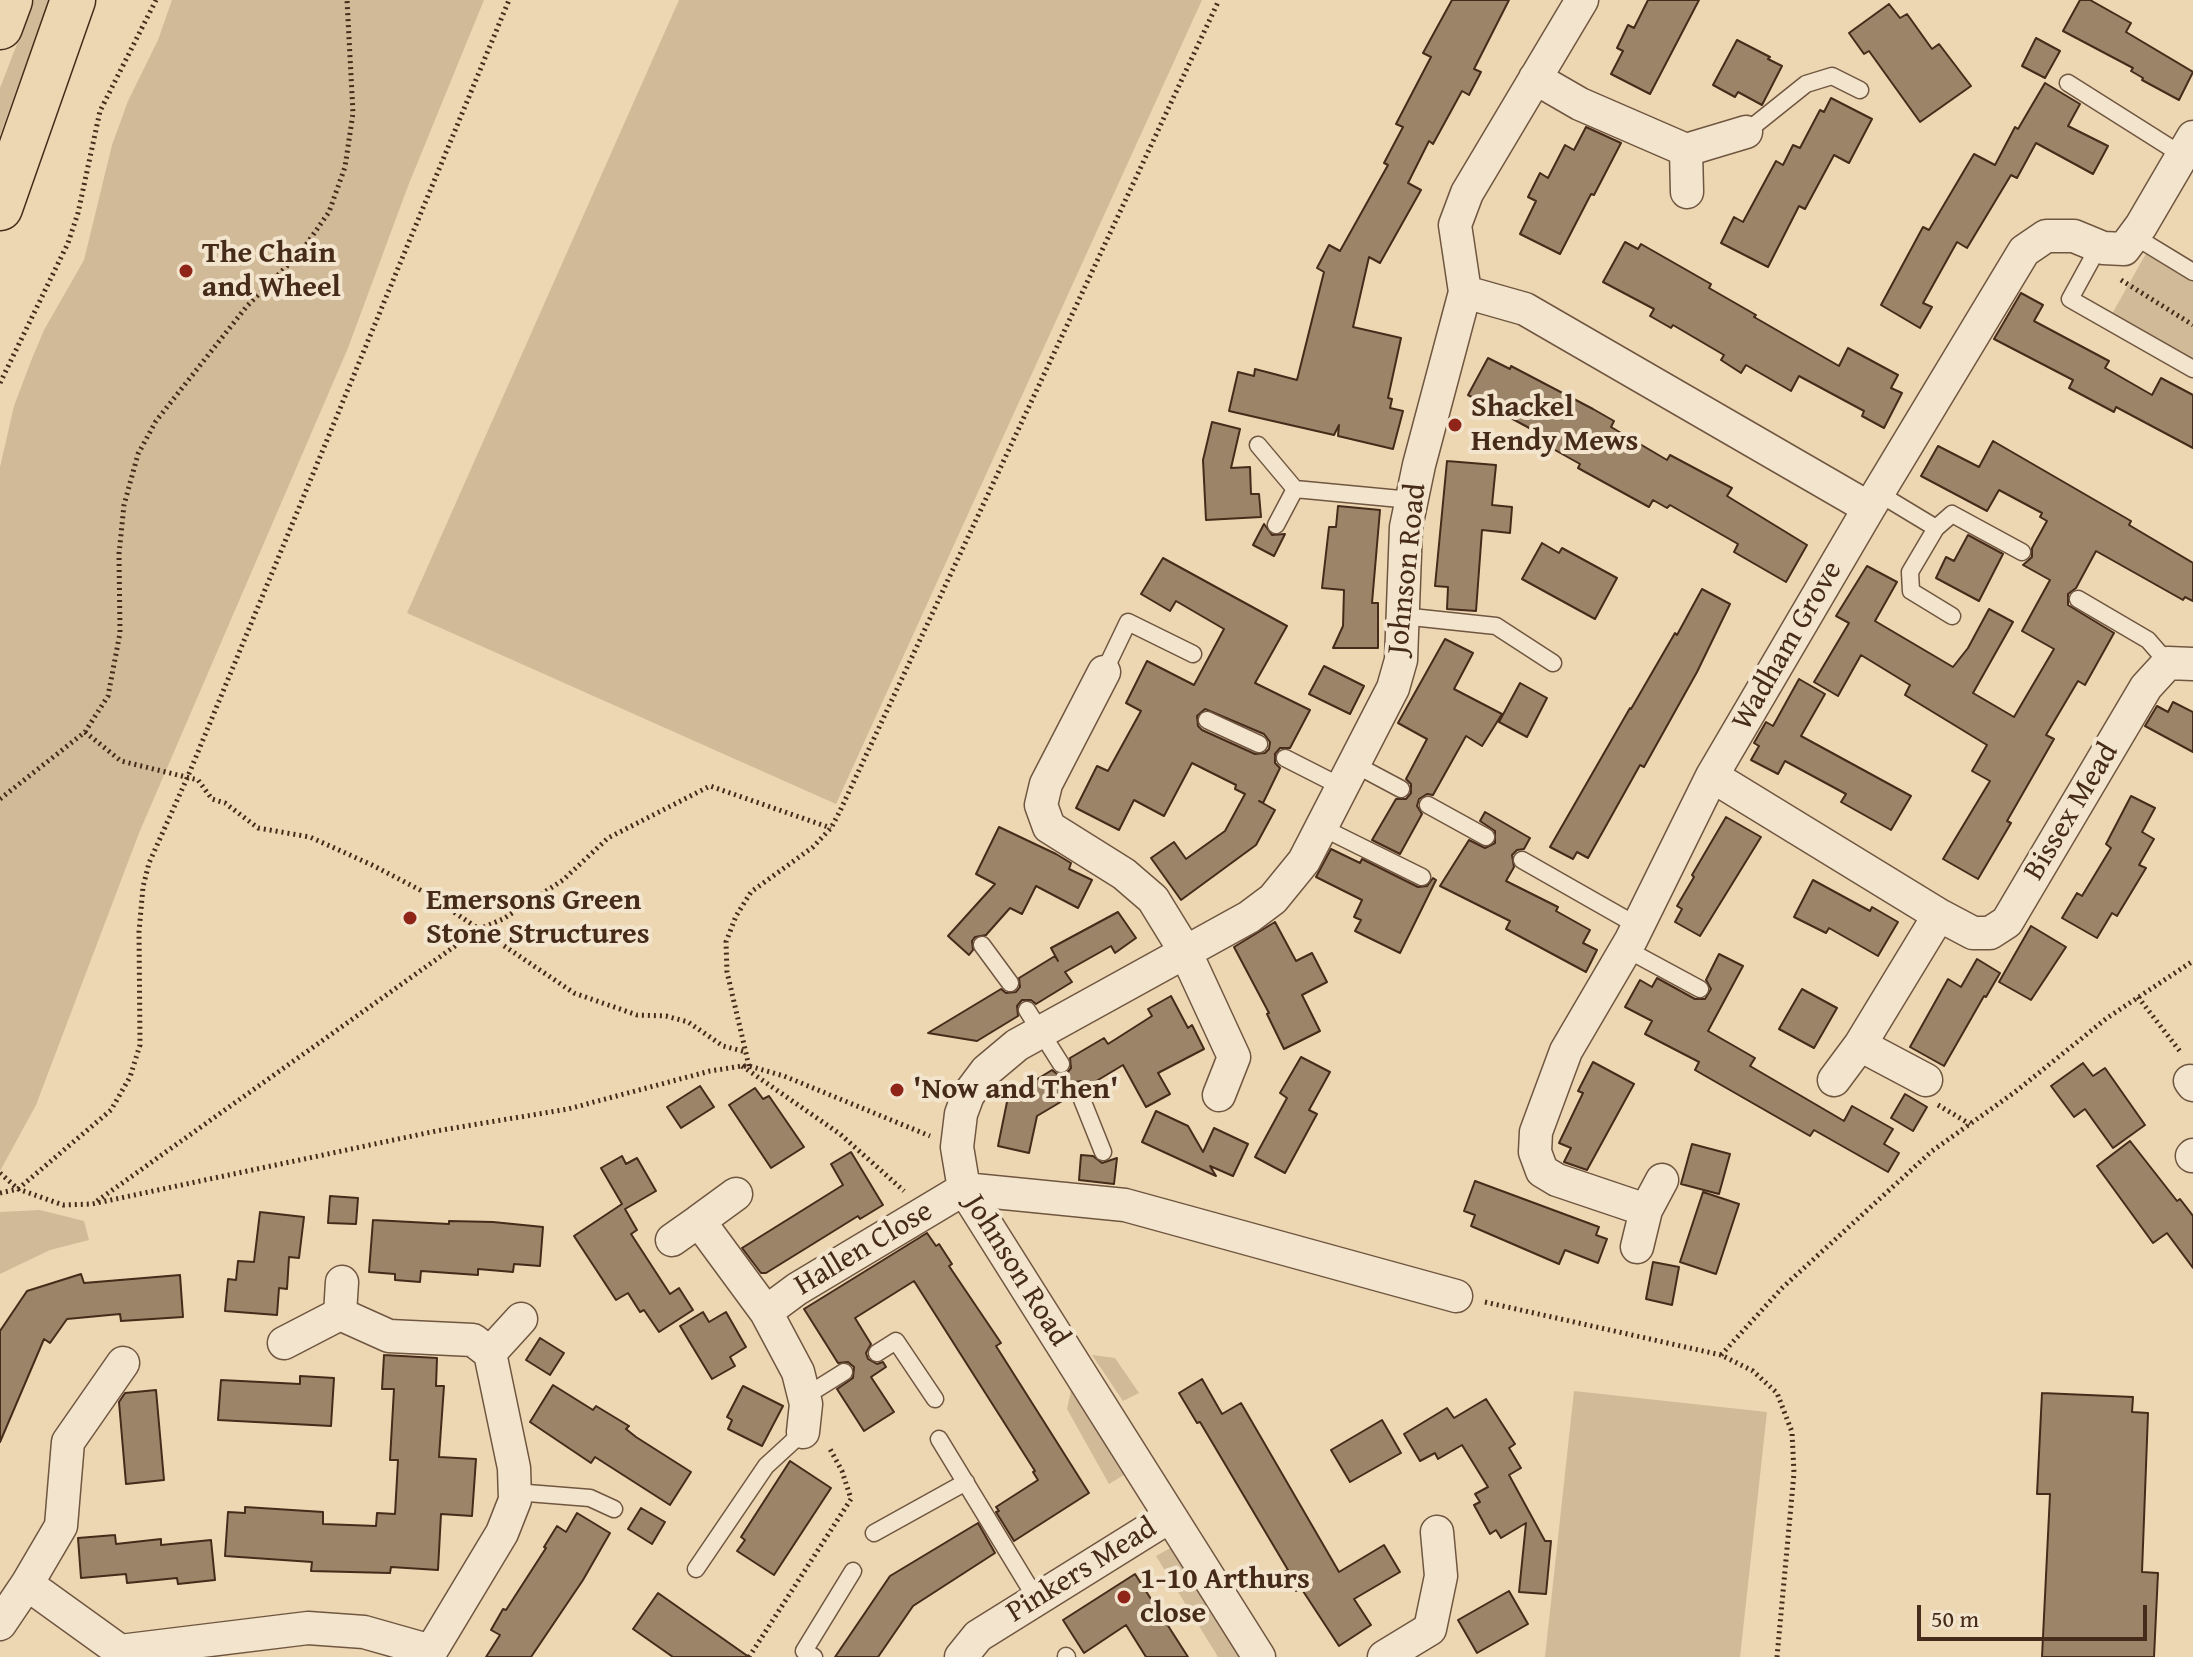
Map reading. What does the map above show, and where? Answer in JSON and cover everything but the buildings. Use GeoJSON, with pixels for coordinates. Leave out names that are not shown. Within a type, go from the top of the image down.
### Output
{"type":"FeatureCollection","features":[{"type":"Feature","properties":{"kind":"highway"},"geometry":{"type":"LineString","coordinates":[[0,27],[10,0]]}},
{"type":"Feature","properties":{"kind":"highway"},"geometry":{"type":"LineString","coordinates":[[0,208],[73,0]]}},
{"type":"Feature","properties":{"kind":"street","name":"Johnson Road"},"geometry":{"type":"LineString","coordinates":[[1259,1657],[964,1189],[957,1147],[961,1114],[968,1095],[986,1071],[1017,1045],[1034,1020],[1185,951],[1249,917],[1273,899],[1304,861],[1393,688],[1401,660],[1406,527],[1465,292],[1455,225],[1467,193],[1582,0]]}},
{"type":"Feature","properties":{"kind":"street"},"geometry":{"type":"LineString","coordinates":[[1535,78],[1580,104],[1686,150],[1746,132]]}},
{"type":"Feature","properties":{"kind":"street"},"geometry":{"type":"LineString","coordinates":[[2119,244],[2188,146]]}},
{"type":"Feature","properties":{"kind":"street"},"geometry":{"type":"LineString","coordinates":[[1686,150],[1687,192]]}},
{"type":"Feature","properties":{"kind":"street","name":"Wadham Grove"},"geometry":{"type":"LineString","coordinates":[[1646,1210],[1557,1180],[1542,1171],[1535,1152],[1536,1132],[1566,1051],[1632,938],[1712,776],[1873,500],[2024,251],[2046,236],[2074,236],[2119,244]]}},
{"type":"Feature","properties":{"kind":"street"},"geometry":{"type":"LineString","coordinates":[[1465,292],[1525,309],[1873,500]]}},
{"type":"Feature","properties":{"kind":"street","name":"Bissex Mead"},"geometry":{"type":"LineString","coordinates":[[1712,776],[1939,915],[1973,933],[1990,933],[2007,922],[2146,687],[2181,664]]}},
{"type":"Feature","properties":{"kind":"street"},"geometry":{"type":"LineString","coordinates":[[1104,672],[1046,784],[1041,805],[1049,827],[1124,874],[1153,899],[1185,951],[1234,1057],[1219,1095]]}},
{"type":"Feature","properties":{"kind":"street"},"geometry":{"type":"LineString","coordinates":[[1834,1080],[1860,1045],[1939,915]]}},
{"type":"Feature","properties":{"kind":"street"},"geometry":{"type":"LineString","coordinates":[[1860,1045],[1926,1080]]}},
{"type":"Feature","properties":{"kind":"street"},"geometry":{"type":"LineString","coordinates":[[1637,1247],[1646,1210],[1662,1180]]}},
{"type":"Feature","properties":{"kind":"street"},"geometry":{"type":"LineString","coordinates":[[964,1189],[1125,1205],[1456,1296]]}},
{"type":"Feature","properties":{"kind":"street","name":"Hallen Close"},"geometry":{"type":"LineString","coordinates":[[766,1312],[797,1289],[964,1189]]}},
{"type":"Feature","properties":{"kind":"street"},"geometry":{"type":"LineString","coordinates":[[672,1240],[736,1194]]}},
{"type":"Feature","properties":{"kind":"street","name":"Hallen Close"},"geometry":{"type":"LineString","coordinates":[[699,1221],[766,1312],[798,1372],[805,1411]]}},
{"type":"Feature","properties":{"kind":"street"},"geometry":{"type":"LineString","coordinates":[[340,1314],[342,1282]]}},
{"type":"Feature","properties":{"kind":"street"},"geometry":{"type":"LineString","coordinates":[[284,1343],[340,1314]]}},
{"type":"Feature","properties":{"kind":"street"},"geometry":{"type":"LineString","coordinates":[[27,1584],[120,1654],[308,1628],[364,1632],[436,1654],[502,1533],[515,1500],[514,1468],[490,1353],[473,1340],[389,1336],[340,1314]]}},
{"type":"Feature","properties":{"kind":"street"},"geometry":{"type":"LineString","coordinates":[[490,1353],[521,1319]]}},
{"type":"Feature","properties":{"kind":"street"},"geometry":{"type":"LineString","coordinates":[[0,1624],[61,1526],[68,1442],[123,1363]]}},
{"type":"Feature","properties":{"kind":"street","name":"Pinkers Mead"},"geometry":{"type":"LineString","coordinates":[[977,1650],[1037,1600],[1169,1517]]}},
{"type":"Feature","properties":{"kind":"street"},"geometry":{"type":"LineString","coordinates":[[1384,1657],[1430,1629],[1441,1576],[1437,1532]]}},
{"type":"Feature","properties":{"kind":"lane"},"geometry":{"type":"LineString","coordinates":[[1746,132],[1806,84],[1832,76],[1860,90]]}},
{"type":"Feature","properties":{"kind":"lane"},"geometry":{"type":"LineString","coordinates":[[2068,83],[2188,146]]}},
{"type":"Feature","properties":{"kind":"lane"},"geometry":{"type":"LineString","coordinates":[[2193,272],[2119,244],[2070,299],[2193,369]]}},
{"type":"Feature","properties":{"kind":"lane"},"geometry":{"type":"LineString","coordinates":[[1258,445],[1295,489],[1411,500]]}},
{"type":"Feature","properties":{"kind":"lane"},"geometry":{"type":"LineString","coordinates":[[1276,525],[1295,489]]}},
{"type":"Feature","properties":{"kind":"lane"},"geometry":{"type":"LineString","coordinates":[[1873,500],[1936,528]]}},
{"type":"Feature","properties":{"kind":"lane"},"geometry":{"type":"LineString","coordinates":[[1952,616],[1911,591],[1910,572],[1936,528],[1952,514],[2022,552]]}},
{"type":"Feature","properties":{"kind":"lane"},"geometry":{"type":"LineString","coordinates":[[2078,599],[2148,640],[2181,664]]}},
{"type":"Feature","properties":{"kind":"lane"},"geometry":{"type":"LineString","coordinates":[[1402,616],[1496,626],[1553,663]]}},
{"type":"Feature","properties":{"kind":"lane"},"geometry":{"type":"LineString","coordinates":[[1104,672],[1128,622],[1193,654]]}},
{"type":"Feature","properties":{"kind":"lane"},"geometry":{"type":"LineString","coordinates":[[1207,720],[1259,744]]}},
{"type":"Feature","properties":{"kind":"lane"},"geometry":{"type":"LineString","coordinates":[[1285,758],[1401,789]]}},
{"type":"Feature","properties":{"kind":"lane"},"geometry":{"type":"LineString","coordinates":[[1428,805],[1486,837]]}},
{"type":"Feature","properties":{"kind":"lane"},"geometry":{"type":"LineString","coordinates":[[1321,827],[1422,877]]}},
{"type":"Feature","properties":{"kind":"lane"},"geometry":{"type":"LineString","coordinates":[[1522,860],[1700,989]]}},
{"type":"Feature","properties":{"kind":"lane"},"geometry":{"type":"LineString","coordinates":[[982,945],[1010,983]]}},
{"type":"Feature","properties":{"kind":"lane"},"geometry":{"type":"LineString","coordinates":[[1034,1020],[1061,1064]]}},
{"type":"Feature","properties":{"kind":"lane"},"geometry":{"type":"LineString","coordinates":[[1079,1092],[1103,1152]]}},
{"type":"Feature","properties":{"kind":"lane"},"geometry":{"type":"LineString","coordinates":[[877,1353],[896,1341],[935,1399]]}},
{"type":"Feature","properties":{"kind":"lane"},"geometry":{"type":"LineString","coordinates":[[696,1569],[805,1411],[844,1372]]}},
{"type":"Feature","properties":{"kind":"lane"},"geometry":{"type":"LineString","coordinates":[[939,1439],[1037,1600]]}},
{"type":"Feature","properties":{"kind":"lane"},"geometry":{"type":"LineString","coordinates":[[874,1533],[966,1482]]}},
{"type":"Feature","properties":{"kind":"lane"},"geometry":{"type":"LineString","coordinates":[[515,1492],[590,1498],[614,1509]]}},
{"type":"Feature","properties":{"kind":"lane"},"geometry":{"type":"LineString","coordinates":[[806,1655],[853,1571]]}},
{"type":"Feature","properties":{"kind":"path"},"geometry":{"type":"LineString","coordinates":[[0,383],[68,243],[78,213],[100,111],[156,0]]}},
{"type":"Feature","properties":{"kind":"path"},"geometry":{"type":"LineString","coordinates":[[0,799],[85,732],[108,696],[120,633],[119,554],[124,505],[138,454],[156,421],[247,306],[301,252],[329,212],[345,167],[353,113],[347,0]]}},
{"type":"Feature","properties":{"kind":"path"},"geometry":{"type":"LineString","coordinates":[[0,1193],[18,1189],[111,1110],[130,1077],[140,1045],[139,932],[143,887],[149,863],[188,776],[509,0]]}},
{"type":"Feature","properties":{"kind":"path"},"geometry":{"type":"LineString","coordinates":[[746,1066],[746,1052],[727,972],[726,942],[736,916],[751,892],[813,847],[831,828],[1219,0]]}},
{"type":"Feature","properties":{"kind":"path"},"geometry":{"type":"LineString","coordinates":[[2119,244],[2131,261],[2120,282],[2193,325]]}},
{"type":"Feature","properties":{"kind":"path"},"geometry":{"type":"LineString","coordinates":[[85,732],[121,761],[198,780],[212,799],[225,803],[258,828],[310,837],[424,892],[574,993],[637,1015],[666,1016],[688,1022],[723,1046],[746,1052]]}},
{"type":"Feature","properties":{"kind":"path"},"geometry":{"type":"LineString","coordinates":[[92,1204],[479,929],[503,919],[563,880],[608,838],[710,786],[831,828]]}},
{"type":"Feature","properties":{"kind":"path"},"geometry":{"type":"LineString","coordinates":[[1721,1355],[1782,1288],[1932,1151],[2138,997],[2193,961]]}},
{"type":"Feature","properties":{"kind":"path"},"geometry":{"type":"LineString","coordinates":[[2138,997],[2188,1062],[2192,1083]]}},
{"type":"Feature","properties":{"kind":"path"},"geometry":{"type":"LineString","coordinates":[[0,1173],[18,1189],[63,1205],[92,1204],[436,1131],[568,1109],[710,1071],[746,1066],[784,1076],[957,1147]]}},
{"type":"Feature","properties":{"kind":"path"},"geometry":{"type":"LineString","coordinates":[[746,1066],[840,1134],[926,1211]]}},
{"type":"Feature","properties":{"kind":"path"},"geometry":{"type":"LineString","coordinates":[[1456,1296],[1721,1355],[1753,1371],[1777,1393],[1792,1432],[1794,1473],[1777,1657]]}},
{"type":"Feature","properties":{"kind":"path"},"geometry":{"type":"LineString","coordinates":[[749,1657],[851,1499],[842,1471],[805,1411]]}},
{"type":"Feature","properties":{"kind":"shaded area"},"geometry":{"type":"Polygon","coordinates":[[[34,0],[49,0],[0,135],[0,88],[34,0]]]}},
{"type":"Feature","properties":{"kind":"shaded area"},"geometry":{"type":"Polygon","coordinates":[[[172,0],[484,0],[408,186],[348,348],[139,833],[36,1105],[0,1171],[0,467],[14,406],[44,330],[84,260],[112,145],[172,0]]]}},
{"type":"Feature","properties":{"kind":"shaded area"},"geometry":{"type":"Polygon","coordinates":[[[679,0],[1202,0],[836,804],[407,613],[679,0]]]}},
{"type":"Feature","properties":{"kind":"shaded area"},"geometry":{"type":"Polygon","coordinates":[[[2148,250],[2193,277],[2193,369],[2108,321],[2148,250]]]}},
{"type":"Feature","properties":{"kind":"shaded area"},"geometry":{"type":"Polygon","coordinates":[[[40,1210],[84,1221],[89,1240],[50,1250],[0,1274],[0,1212],[40,1210]]]}},
{"type":"Feature","properties":{"kind":"shaded area"},"geometry":{"type":"Polygon","coordinates":[[[1092,1355],[1115,1358],[1139,1393],[1123,1401],[1092,1355]]]}},
{"type":"Feature","properties":{"kind":"shaded area"},"geometry":{"type":"Polygon","coordinates":[[[1072,1386],[1127,1473],[1109,1484],[1067,1409],[1072,1386]]]}},
{"type":"Feature","properties":{"kind":"shaded area"},"geometry":{"type":"Polygon","coordinates":[[[1574,1391],[1767,1412],[1740,1657],[1545,1657],[1574,1391]]]}},
{"type":"Feature","properties":{"kind":"shaded area"},"geometry":{"type":"Polygon","coordinates":[[[1174,1546],[1240,1657],[1218,1657],[1156,1556],[1174,1546]]]}},
{"type":"Feature","properties":{"kind":"place","name":"The Chain and Wheel"},"geometry":{"type":"Point","coordinates":[186,271]}},
{"type":"Feature","properties":{"kind":"place","name":"Shackel Hendy Mews"},"geometry":{"type":"Point","coordinates":[1455,425]}},
{"type":"Feature","properties":{"kind":"place","name":"Emersons Green Stone Structures"},"geometry":{"type":"Point","coordinates":[410,918]}},
{"type":"Feature","properties":{"kind":"place","name":"'Now and Then'"},"geometry":{"type":"Point","coordinates":[897,1090]}},
{"type":"Feature","properties":{"kind":"place","name":"1-10 Arthurs close"},"geometry":{"type":"Point","coordinates":[1124,1597]}}]}
